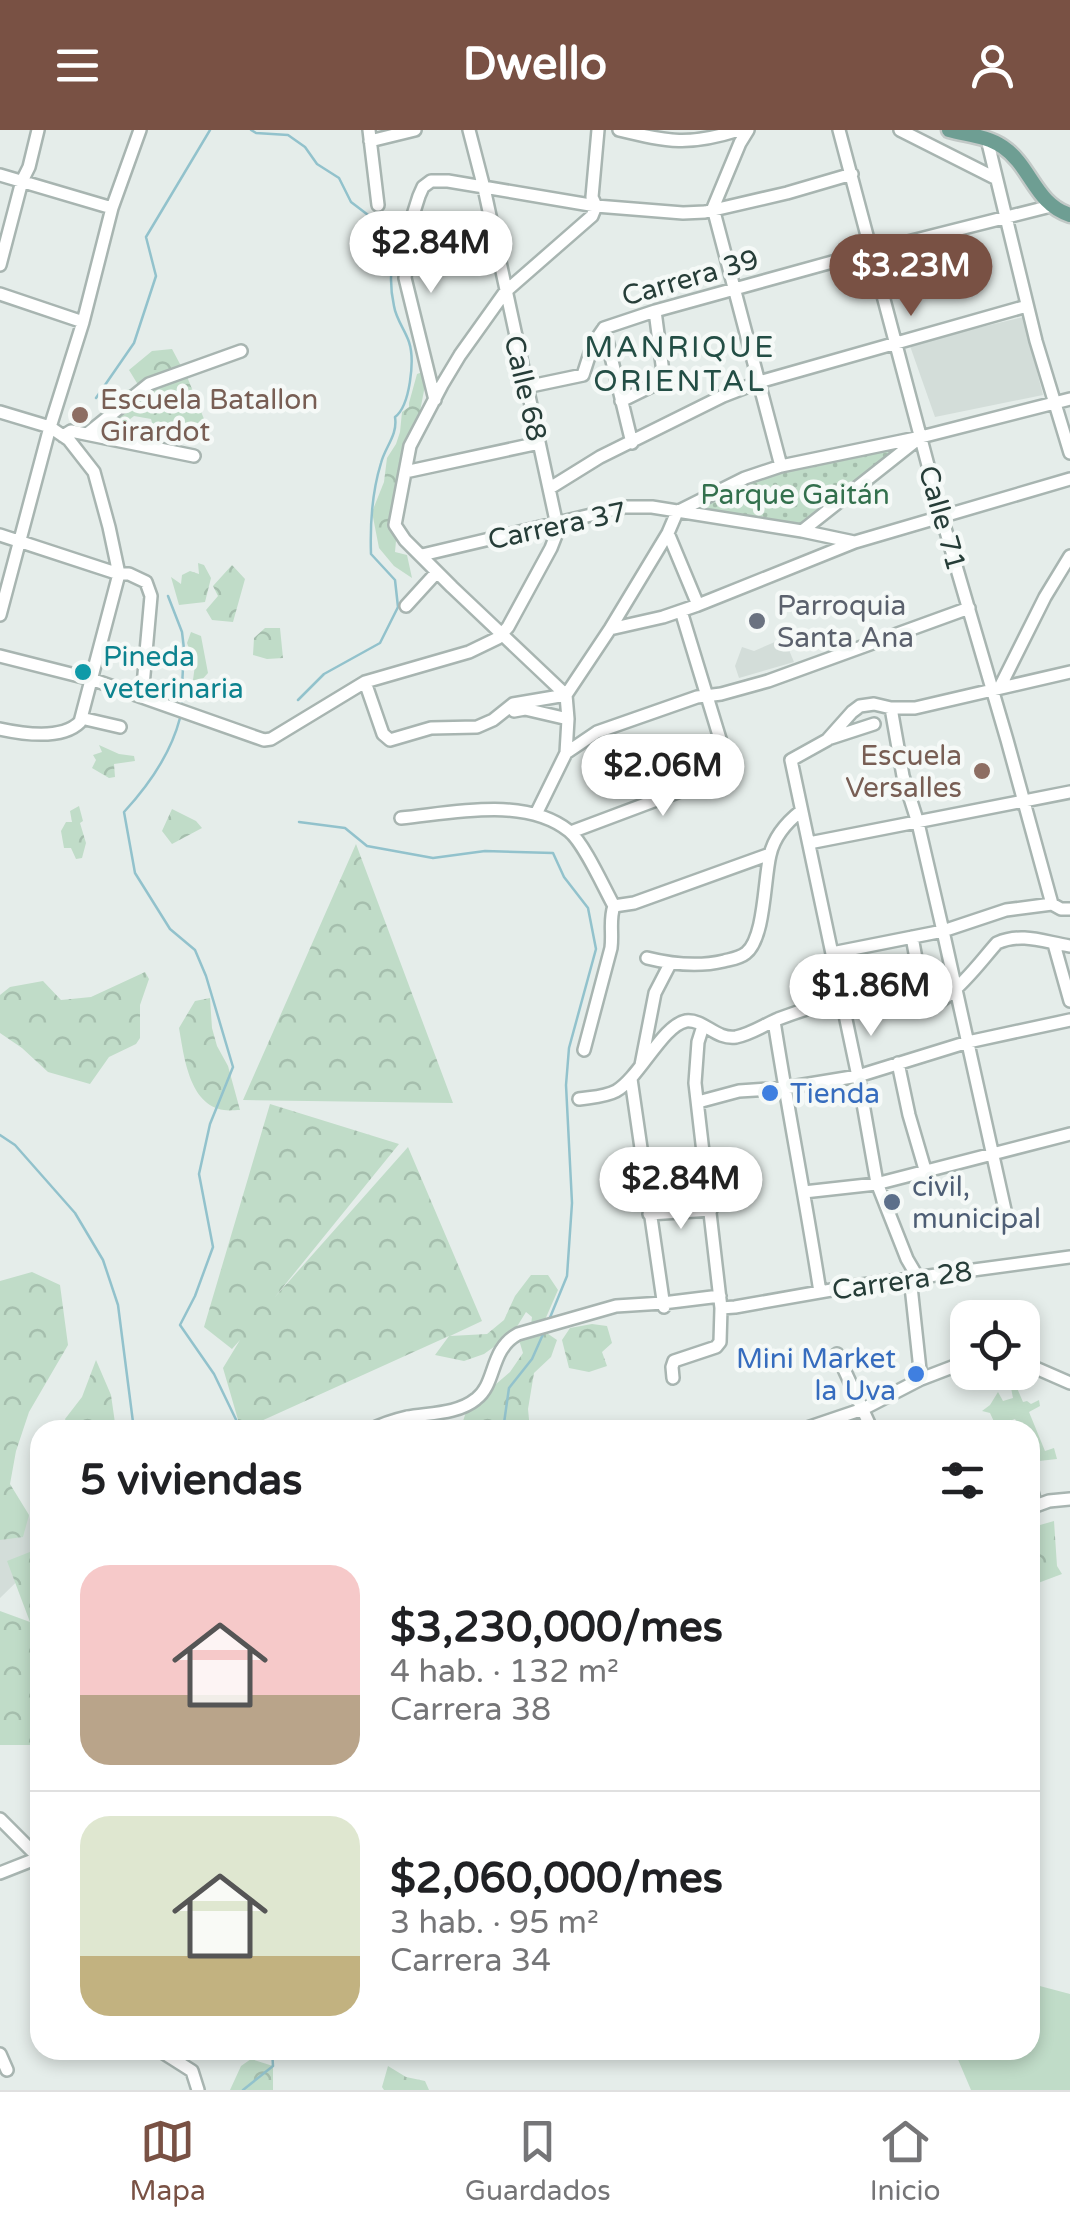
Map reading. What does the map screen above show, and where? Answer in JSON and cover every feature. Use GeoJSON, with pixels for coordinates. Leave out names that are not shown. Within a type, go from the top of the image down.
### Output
{"type":"FeatureCollection","features":[{"type":"Feature","properties":{"kind":"main road"},"geometry":{"type":"LineString","coordinates":[[951,130],[987,139],[1004,148],[1050,206],[1070,215]]}},
{"type":"Feature","properties":{"kind":"street"},"geometry":{"type":"LineString","coordinates":[[0,265],[38,130]]}},
{"type":"Feature","properties":{"kind":"street"},"geometry":{"type":"LineString","coordinates":[[0,616],[112,208],[140,130]]}},
{"type":"Feature","properties":{"kind":"street"},"geometry":{"type":"LineString","coordinates":[[378,205],[369,136],[416,130]]}},
{"type":"Feature","properties":{"kind":"street","name":"Calle 68"},"geometry":{"type":"LineString","coordinates":[[469,130],[557,523]]}},
{"type":"Feature","properties":{"kind":"street"},"geometry":{"type":"LineString","coordinates":[[596,206],[592,198],[598,130]]}},
{"type":"Feature","properties":{"kind":"street"},"geometry":{"type":"LineString","coordinates":[[619,130],[697,142],[739,130]]}},
{"type":"Feature","properties":{"kind":"street"},"geometry":{"type":"LineString","coordinates":[[748,130],[713,208],[781,466]]}},
{"type":"Feature","properties":{"kind":"street","name":"Calle 71"},"geometry":{"type":"LineString","coordinates":[[840,130],[942,518],[996,688],[1052,904]]}},
{"type":"Feature","properties":{"kind":"street"},"geometry":{"type":"LineString","coordinates":[[900,130],[994,178]]}},
{"type":"Feature","properties":{"kind":"street"},"geometry":{"type":"LineString","coordinates":[[987,139],[1027,306],[1070,453]]}},
{"type":"Feature","properties":{"kind":"street"},"geometry":{"type":"LineString","coordinates":[[435,400],[406,278],[414,215],[423,187],[431,181],[596,206],[683,214],[788,193],[852,174]]}},
{"type":"Feature","properties":{"kind":"street"},"geometry":{"type":"LineString","coordinates":[[0,175],[112,208]]}},
{"type":"Feature","properties":{"kind":"street"},"geometry":{"type":"LineString","coordinates":[[566,695],[437,572],[395,524],[416,433],[460,355],[504,292],[588,220],[596,206]]}},
{"type":"Feature","properties":{"kind":"street","name":"Carrera 39"},"geometry":{"type":"LineString","coordinates":[[526,387],[582,375],[593,344],[604,328],[872,251],[1050,206]]}},
{"type":"Feature","properties":{"kind":"street"},"geometry":{"type":"LineString","coordinates":[[0,294],[83,322]]}},
{"type":"Feature","properties":{"kind":"street"},"geometry":{"type":"LineString","coordinates":[[550,488],[589,463],[759,382],[1027,306]]}},
{"type":"Feature","properties":{"kind":"street"},"geometry":{"type":"LineString","coordinates":[[621,402],[664,380],[655,311]]}},
{"type":"Feature","properties":{"kind":"street"},"geometry":{"type":"LineString","coordinates":[[604,328],[632,443]]}},
{"type":"Feature","properties":{"kind":"street"},"geometry":{"type":"LineString","coordinates":[[87,434],[149,384],[242,351]]}},
{"type":"Feature","properties":{"kind":"street"},"geometry":{"type":"LineString","coordinates":[[536,814],[566,753],[566,695],[610,629],[677,512],[728,486],[781,466],[921,437],[1070,399]]}},
{"type":"Feature","properties":{"kind":"street"},"geometry":{"type":"LineString","coordinates":[[0,412],[50,427],[63,436],[94,472],[118,574],[76,728],[40,734],[0,729]]}},
{"type":"Feature","properties":{"kind":"street"},"geometry":{"type":"LineString","coordinates":[[63,436],[71,431],[194,456]]}},
{"type":"Feature","properties":{"kind":"street"},"geometry":{"type":"LineString","coordinates":[[802,531],[921,437]]}},
{"type":"Feature","properties":{"kind":"street"},"geometry":{"type":"LineString","coordinates":[[405,472],[539,443]]}},
{"type":"Feature","properties":{"kind":"street"},"geometry":{"type":"LineString","coordinates":[[610,629],[698,606],[855,542],[1070,479]]}},
{"type":"Feature","properties":{"kind":"street","name":"Carrera 37"},"geometry":{"type":"LineString","coordinates":[[422,555],[625,507],[652,506],[855,542]]}},
{"type":"Feature","properties":{"kind":"street"},"geometry":{"type":"LineString","coordinates":[[0,656],[91,679],[270,739],[365,682],[469,652],[501,634],[550,548],[557,523]]}},
{"type":"Feature","properties":{"kind":"street"},"geometry":{"type":"LineString","coordinates":[[668,533],[698,606]]}},
{"type":"Feature","properties":{"kind":"street"},"geometry":{"type":"LineString","coordinates":[[0,535],[146,582],[150,589],[142,697]]}},
{"type":"Feature","properties":{"kind":"street"},"geometry":{"type":"LineString","coordinates":[[996,688],[1070,556]]}},
{"type":"Feature","properties":{"kind":"street"},"geometry":{"type":"LineString","coordinates":[[406,606],[437,572]]}},
{"type":"Feature","properties":{"kind":"street"},"geometry":{"type":"LineString","coordinates":[[566,753],[598,732],[698,697],[768,681],[969,608]]}},
{"type":"Feature","properties":{"kind":"street"},"geometry":{"type":"LineString","coordinates":[[570,832],[723,775],[727,770],[680,611]]}},
{"type":"Feature","properties":{"kind":"street"},"geometry":{"type":"LineString","coordinates":[[828,740],[860,706],[915,708],[1070,672]]}},
{"type":"Feature","properties":{"kind":"street"},"geometry":{"type":"LineString","coordinates":[[365,682],[382,734],[390,740],[431,728],[477,727],[513,704],[566,695]]}},
{"type":"Feature","properties":{"kind":"street"},"geometry":{"type":"LineString","coordinates":[[891,708],[903,776],[918,823],[1007,1218]]}},
{"type":"Feature","properties":{"kind":"street"},"geometry":{"type":"LineString","coordinates":[[480,732],[525,709],[568,720]]}},
{"type":"Feature","properties":{"kind":"street"},"geometry":{"type":"LineString","coordinates":[[81,718],[120,727]]}},
{"type":"Feature","properties":{"kind":"street"},"geometry":{"type":"LineString","coordinates":[[874,724],[828,740],[793,758],[791,764],[858,1076],[877,1184],[914,1277],[921,1378]]}},
{"type":"Feature","properties":{"kind":"street"},"geometry":{"type":"LineString","coordinates":[[809,843],[1070,792]]}},
{"type":"Feature","properties":{"kind":"street"},"geometry":{"type":"LineString","coordinates":[[401,818],[512,808],[536,814],[570,832],[614,906],[610,918],[611,948],[584,1050]]}},
{"type":"Feature","properties":{"kind":"street"},"geometry":{"type":"LineString","coordinates":[[646,958],[670,964],[709,964],[750,951],[756,938],[770,854],[789,820],[801,811]]}},
{"type":"Feature","properties":{"kind":"street"},"geometry":{"type":"LineString","coordinates":[[614,906],[634,903],[770,854]]}},
{"type":"Feature","properties":{"kind":"street"},"geometry":{"type":"LineString","coordinates":[[832,952],[943,931],[1006,910],[1052,904],[1070,909]]}},
{"type":"Feature","properties":{"kind":"street"},"geometry":{"type":"LineString","coordinates":[[912,937],[922,991]]}},
{"type":"Feature","properties":{"kind":"street"},"geometry":{"type":"LineString","coordinates":[[579,1099],[618,1090],[665,1036],[686,1022],[734,1037],[866,994],[918,1010],[956,991],[1002,940],[1017,937],[1070,946]]}},
{"type":"Feature","properties":{"kind":"street"},"geometry":{"type":"LineString","coordinates":[[1054,944],[1070,1002]]}},
{"type":"Feature","properties":{"kind":"street"},"geometry":{"type":"LineString","coordinates":[[640,1067],[655,993],[670,964]]}},
{"type":"Feature","properties":{"kind":"street"},"geometry":{"type":"LineString","coordinates":[[698,1102],[739,1092],[858,1076],[968,1042],[1070,1020]]}},
{"type":"Feature","properties":{"kind":"street"},"geometry":{"type":"LineString","coordinates":[[774,1021],[820,1292]]}},
{"type":"Feature","properties":{"kind":"street"},"geometry":{"type":"LineString","coordinates":[[673,1378],[674,1362],[720,1342],[726,1304],[698,1102],[696,1064],[702,1026]]}},
{"type":"Feature","properties":{"kind":"street"},"geometry":{"type":"LineString","coordinates":[[898,1063],[926,1172]]}},
{"type":"Feature","properties":{"kind":"street"},"geometry":{"type":"LineString","coordinates":[[631,1078],[664,1306]]}},
{"type":"Feature","properties":{"kind":"street"},"geometry":{"type":"LineString","coordinates":[[804,1192],[877,1184],[1070,1134]]}},
{"type":"Feature","properties":{"kind":"street"},"geometry":{"type":"LineString","coordinates":[[649,1214],[711,1210]]}},
{"type":"Feature","properties":{"kind":"street","name":"Carrera 28"},"geometry":{"type":"LineString","coordinates":[[399,1420],[470,1403],[484,1391],[494,1362],[510,1339],[616,1306],[726,1304],[1070,1257]]}},
{"type":"Feature","properties":{"kind":"street"},"geometry":{"type":"LineString","coordinates":[[837,1354],[868,1420]]}},
{"type":"Feature","properties":{"kind":"street"},"geometry":{"type":"LineString","coordinates":[[832,1420],[863,1410],[921,1378],[950,1368]]}},
{"type":"Feature","properties":{"kind":"street"},"geometry":{"type":"LineString","coordinates":[[1040,1370],[1070,1383]]}},
{"type":"Feature","properties":{"kind":"street"},"geometry":{"type":"LineString","coordinates":[[1040,1504],[1070,1498]]}},
{"type":"Feature","properties":{"kind":"street"},"geometry":{"type":"LineString","coordinates":[[0,1818],[30,1849]]}},
{"type":"Feature","properties":{"kind":"street"},"geometry":{"type":"LineString","coordinates":[[0,1873],[30,1861]]}},
{"type":"Feature","properties":{"kind":"street"},"geometry":{"type":"LineString","coordinates":[[0,2054],[7,2070]]}},
{"type":"Feature","properties":{"kind":"street"},"geometry":{"type":"LineString","coordinates":[[175,2060],[192,2071],[198,2090]]}},
{"type":"Feature","properties":{"kind":"shaded area"},"geometry":{"type":"Polygon","coordinates":[[[1023,317],[1043,395],[935,417],[910,346],[1023,317]]]}},
{"type":"Feature","properties":{"kind":"shaded area"},"geometry":{"type":"Polygon","coordinates":[[[784,638],[794,662],[739,678],[735,666],[742,647],[754,651],[784,638]]]}},
{"type":"Feature","properties":{"kind":"shaded area"},"geometry":{"type":"Polygon","coordinates":[[[29,1515],[30,1569],[0,1598],[0,1526],[29,1515]]]}},
{"type":"Feature","properties":{"kind":"green space"},"geometry":{"type":"Polygon","coordinates":[[[172,349],[206,424],[176,445],[154,430],[151,419],[134,416],[120,427],[119,391],[140,388],[129,370],[152,351],[172,349]]]}},
{"type":"Feature","properties":{"kind":"green space"},"geometry":{"type":"Polygon","coordinates":[[[428,370],[395,552],[407,555],[412,578],[394,566],[379,548],[372,512],[384,482],[387,458],[400,432],[402,412],[409,407],[417,374],[428,370]]]}},
{"type":"Feature","properties":{"kind":"green space","name":"Parque Gaitán"},"geometry":{"type":"Polygon","coordinates":[[[891,448],[882,467],[802,531],[715,517],[696,506],[759,473],[891,448]]]}},
{"type":"Feature","properties":{"kind":"green space"},"geometry":{"type":"Polygon","coordinates":[[[198,563],[204,565],[211,578],[205,602],[179,605],[171,577],[181,584],[182,575],[190,571],[199,574],[198,563]]]}},
{"type":"Feature","properties":{"kind":"green space"},"geometry":{"type":"Polygon","coordinates":[[[232,565],[245,579],[233,622],[212,620],[206,610],[218,596],[213,586],[232,565]]]}},
{"type":"Feature","properties":{"kind":"green space"},"geometry":{"type":"Polygon","coordinates":[[[265,628],[280,628],[283,658],[253,655],[254,638],[265,628]]]}},
{"type":"Feature","properties":{"kind":"green space"},"geometry":{"type":"Polygon","coordinates":[[[191,632],[201,636],[208,673],[200,682],[193,680],[195,665],[187,643],[191,632]]]}},
{"type":"Feature","properties":{"kind":"green space"},"geometry":{"type":"Polygon","coordinates":[[[99,745],[134,756],[135,761],[114,764],[115,777],[109,778],[92,768],[96,760],[93,755],[102,752],[99,745]]]}},
{"type":"Feature","properties":{"kind":"green space"},"geometry":{"type":"Polygon","coordinates":[[[79,806],[86,843],[82,858],[76,859],[71,848],[64,848],[61,831],[66,822],[72,822],[70,811],[79,806]]]}},
{"type":"Feature","properties":{"kind":"green space"},"geometry":{"type":"Polygon","coordinates":[[[172,809],[202,828],[172,844],[162,831],[172,809]]]}},
{"type":"Feature","properties":{"kind":"green space"},"geometry":{"type":"Polygon","coordinates":[[[356,844],[453,1103],[243,1100],[356,844]]]}},
{"type":"Feature","properties":{"kind":"green space"},"geometry":{"type":"Polygon","coordinates":[[[145,972],[149,979],[140,1005],[140,1038],[136,1044],[109,1057],[90,1084],[48,1072],[0,1033],[0,995],[10,987],[43,981],[61,1000],[91,997],[145,972]]]}},
{"type":"Feature","properties":{"kind":"green space"},"geometry":{"type":"Polygon","coordinates":[[[210,998],[212,1028],[240,1110],[224,1110],[203,1099],[186,1065],[179,1028],[195,1001],[210,998]]]}},
{"type":"Feature","properties":{"kind":"green space"},"geometry":{"type":"Polygon","coordinates":[[[270,1104],[399,1144],[275,1297],[408,1147],[482,1321],[450,1336],[487,1334],[504,1320],[531,1275],[548,1275],[558,1290],[541,1329],[557,1340],[551,1357],[534,1373],[529,1420],[463,1420],[467,1409],[510,1372],[523,1353],[519,1340],[530,1333],[532,1317],[526,1312],[513,1333],[484,1354],[464,1361],[435,1355],[449,1336],[263,1420],[238,1420],[223,1368],[240,1340],[232,1349],[204,1327],[270,1104]]]}},
{"type":"Feature","properties":{"kind":"green space"},"geometry":{"type":"Polygon","coordinates":[[[32,1272],[60,1285],[68,1345],[29,1412],[16,1451],[10,1484],[29,1515],[23,1537],[0,1540],[0,1281],[32,1272]]]}},
{"type":"Feature","properties":{"kind":"green space"},"geometry":{"type":"Polygon","coordinates":[[[607,1326],[612,1343],[602,1352],[607,1366],[589,1372],[569,1368],[562,1340],[570,1328],[607,1326]]]}},
{"type":"Feature","properties":{"kind":"green space"},"geometry":{"type":"Polygon","coordinates":[[[96,1360],[111,1395],[115,1420],[65,1420],[82,1397],[96,1360]]]}},
{"type":"Feature","properties":{"kind":"green space"},"geometry":{"type":"Polygon","coordinates":[[[1011,1390],[1018,1390],[1023,1402],[1039,1400],[1040,1406],[1029,1412],[1032,1420],[993,1420],[990,1413],[982,1411],[998,1392],[1003,1401],[1013,1398],[1011,1390]]]}},
{"type":"Feature","properties":{"kind":"green space"},"geometry":{"type":"Polygon","coordinates":[[[1040,1439],[1045,1451],[1054,1448],[1057,1459],[1040,1461],[1040,1439]]]}},
{"type":"Feature","properties":{"kind":"green space"},"geometry":{"type":"Polygon","coordinates":[[[1054,1521],[1057,1566],[1062,1574],[1040,1582],[1040,1525],[1054,1521]]]}},
{"type":"Feature","properties":{"kind":"green space"},"geometry":{"type":"Polygon","coordinates":[[[30,1552],[30,1622],[7,1561],[30,1552]]]}},
{"type":"Feature","properties":{"kind":"green space"},"geometry":{"type":"Polygon","coordinates":[[[0,1611],[30,1622],[30,1745],[0,1745],[0,1611]]]}},
{"type":"Feature","properties":{"kind":"green space"},"geometry":{"type":"Polygon","coordinates":[[[1040,1986],[1070,1994],[1070,2090],[971,2090],[958,2060],[1040,2060],[1040,1986]]]}},
{"type":"Feature","properties":{"kind":"green space"},"geometry":{"type":"Polygon","coordinates":[[[254,2060],[273,2066],[273,2090],[230,2090],[241,2066],[254,2060]]]}},
{"type":"Feature","properties":{"kind":"green space"},"geometry":{"type":"Polygon","coordinates":[[[388,2066],[406,2077],[425,2081],[429,2090],[384,2090],[388,2066]]]}},
{"type":"Feature","properties":{"kind":"waterway"},"geometry":{"type":"LineString","coordinates":[[96,398],[134,343],[156,276],[146,237],[210,130]]}},
{"type":"Feature","properties":{"kind":"waterway"},"geometry":{"type":"LineString","coordinates":[[251,130],[288,135],[305,147],[317,164],[339,178],[351,202],[372,218],[387,239],[396,243],[392,298],[411,350],[408,393],[395,417],[393,435],[381,463],[371,520],[371,554],[395,580],[398,607],[380,643],[324,674],[298,700]]}},
{"type":"Feature","properties":{"kind":"waterway"},"geometry":{"type":"LineString","coordinates":[[168,596],[182,632],[181,705]]}},
{"type":"Feature","properties":{"kind":"waterway"},"geometry":{"type":"LineString","coordinates":[[180,718],[158,768],[124,812],[135,873],[170,929],[195,950],[233,1067],[210,1124],[199,1174],[213,1247],[180,1325],[214,1374],[236,1420]]}},
{"type":"Feature","properties":{"kind":"waterway"},"geometry":{"type":"LineString","coordinates":[[299,822],[345,828],[367,846],[433,858],[485,851],[553,853],[564,877],[588,908],[596,949],[569,1048],[566,1085],[572,1203],[567,1276],[549,1320]]}},
{"type":"Feature","properties":{"kind":"waterway"},"geometry":{"type":"LineString","coordinates":[[0,1135],[15,1145],[75,1213],[103,1260],[118,1305],[133,1420]]}},
{"type":"Feature","properties":{"kind":"waterway"},"geometry":{"type":"LineString","coordinates":[[504,1420],[509,1388],[532,1359],[544,1332]]}},
{"type":"Feature","properties":{"kind":"waterway"},"geometry":{"type":"LineString","coordinates":[[243,2090],[273,2066],[273,2060]]}},
{"type":"Feature","properties":{"kind":"place","name":"Escuela Batallon Girardot"},"geometry":{"type":"Point","coordinates":[80,415]}},
{"type":"Feature","properties":{"kind":"place","name":"Parroquia Santa Ana"},"geometry":{"type":"Point","coordinates":[757,621]}},
{"type":"Feature","properties":{"kind":"place","name":"Pineda veterinaria"},"geometry":{"type":"Point","coordinates":[83,672]}},
{"type":"Feature","properties":{"kind":"place","name":"Escuela Versalles"},"geometry":{"type":"Point","coordinates":[982,771]}},
{"type":"Feature","properties":{"kind":"place","name":"Tienda"},"geometry":{"type":"Point","coordinates":[770,1093]}},
{"type":"Feature","properties":{"kind":"place","name":"civil, municipal"},"geometry":{"type":"Point","coordinates":[892,1202]}},
{"type":"Feature","properties":{"kind":"place","name":"Mini Market la Uva"},"geometry":{"type":"Point","coordinates":[916,1374]}},
{"type":"Feature","properties":{"kind":"district","name":"MANRIQUE ORIENTAL"},"geometry":{"type":"Point","coordinates":[680,364]}}]}
